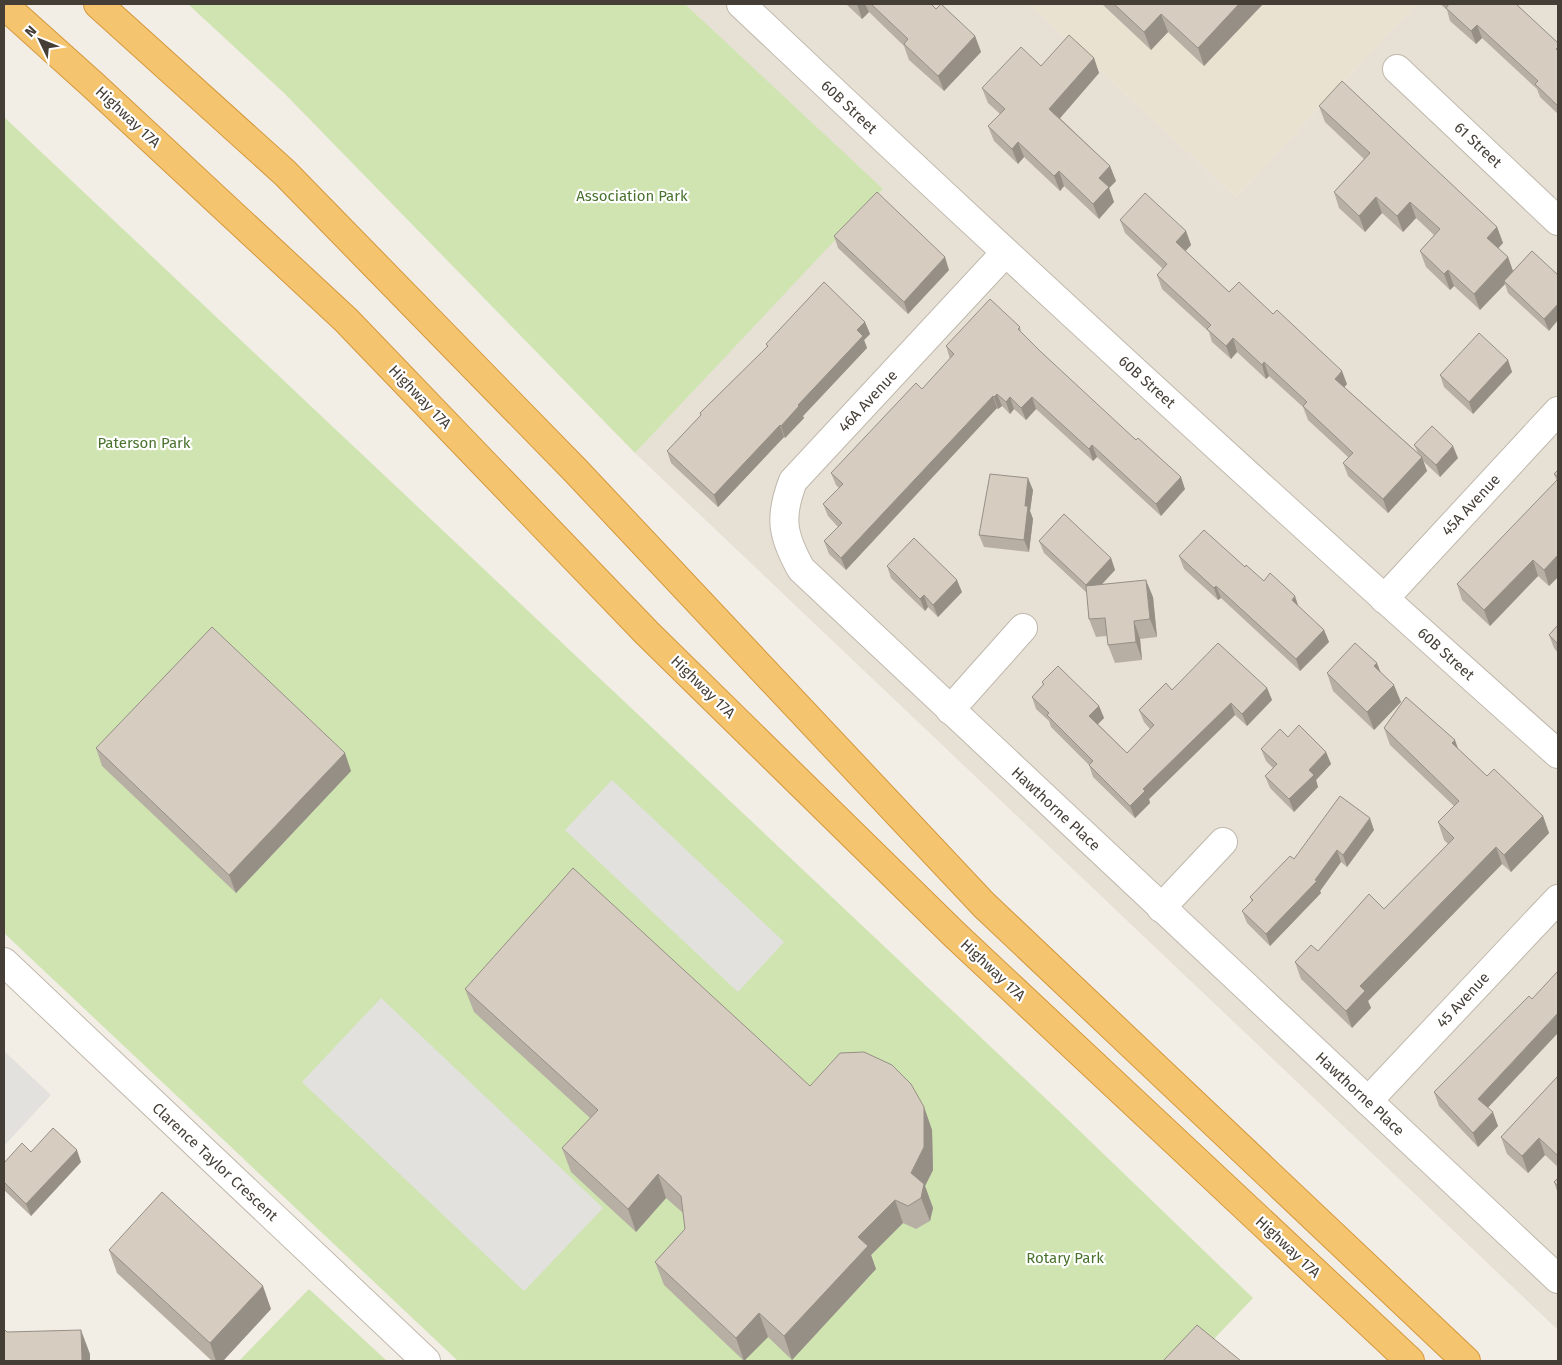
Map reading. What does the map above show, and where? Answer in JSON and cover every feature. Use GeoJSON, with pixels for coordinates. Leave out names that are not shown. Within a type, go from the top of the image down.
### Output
{"type":"FeatureCollection","features":[{"type":"Feature","properties":{"kind":"highway"},"geometry":{"type":"LineString","coordinates":[[98,4],[285,173],[576,471],[984,905],[1466,1361]]}},
{"type":"Feature","properties":{"kind":"highway","name":"Highway 17A"},"geometry":{"type":"LineString","coordinates":[[4,5],[93,84],[346,320],[647,632],[927,908],[1410,1361]]}},
{"type":"Feature","properties":{"kind":"street","name":"60B Street"},"geometry":{"type":"LineString","coordinates":[[741,4],[1005,253],[1384,599],[1558,754]]}},
{"type":"Feature","properties":{"kind":"street","name":"61 Street"},"geometry":{"type":"LineString","coordinates":[[1397,69],[1558,221]]}},
{"type":"Feature","properties":{"kind":"street","name":"46A Avenue"},"geometry":{"type":"LineString","coordinates":[[801,569],[790,549],[785,527],[784,504],[793,481],[1005,253]]}},
{"type":"Feature","properties":{"kind":"street","name":"45A Avenue"},"geometry":{"type":"LineString","coordinates":[[1384,599],[1558,411]]}},
{"type":"Feature","properties":{"kind":"street","name":"Hawthorne Place"},"geometry":{"type":"LineString","coordinates":[[801,569],[1558,1279]]}},
{"type":"Feature","properties":{"kind":"street"},"geometry":{"type":"LineString","coordinates":[[950,710],[1023,628]]}},
{"type":"Feature","properties":{"kind":"street"},"geometry":{"type":"LineString","coordinates":[[1161,908],[1224,842]]}},
{"type":"Feature","properties":{"kind":"street","name":"45 Avenue"},"geometry":{"type":"LineString","coordinates":[[1368,1101],[1558,899]]}},
{"type":"Feature","properties":{"kind":"street","name":"Clarence Taylor Crescent"},"geometry":{"type":"LineString","coordinates":[[4,962],[426,1361]]}},
{"type":"Feature","properties":{"kind":"shaded area"},"geometry":{"type":"Polygon","coordinates":[[[685,4],[1029,4],[1236,197],[1416,4],[1558,4],[1558,1330],[635,453],[882,189],[685,4]]]}},
{"type":"Feature","properties":{"kind":"shaded area"},"geometry":{"type":"Polygon","coordinates":[[[1029,4],[1416,4],[1236,197],[1029,4]]]}},
{"type":"Feature","properties":{"kind":"shaded area"},"geometry":{"type":"Polygon","coordinates":[[[612,780],[784,942],[738,992],[565,830],[612,780]]]}},
{"type":"Feature","properties":{"kind":"shaded area"},"geometry":{"type":"Polygon","coordinates":[[[381,998],[603,1208],[524,1291],[302,1082],[381,998]]]}},
{"type":"Feature","properties":{"kind":"shaded area"},"geometry":{"type":"Polygon","coordinates":[[[4,1051],[51,1095],[4,1146],[4,1051]]]}},
{"type":"Feature","properties":{"kind":"green space","name":"Association Park"},"geometry":{"type":"Polygon","coordinates":[[[188,4],[685,4],[883,189],[635,453],[284,93],[188,4]]]}},
{"type":"Feature","properties":{"kind":"green space"},"geometry":{"type":"Polygon","coordinates":[[[4,117],[1060,1112],[1253,1298],[1193,1361],[458,1361],[4,933],[4,117]]]}},
{"type":"Feature","properties":{"kind":"green space"},"geometry":{"type":"Polygon","coordinates":[[[309,1289],[387,1361],[239,1361],[309,1289]]]}},
{"type":"Feature","properties":{"kind":"building"},"geometry":{"type":"Polygon","coordinates":[[[871,4],[931,4],[936,9],[941,4],[975,36],[938,76],[904,44],[908,39],[871,4]]]}},
{"type":"Feature","properties":{"kind":"building"},"geometry":{"type":"Polygon","coordinates":[[[1114,4],[1239,4],[1198,48],[1161,14],[1144,32],[1114,4]]]}},
{"type":"Feature","properties":{"kind":"building"},"geometry":{"type":"Polygon","coordinates":[[[1449,4],[1516,4],[1558,43],[1556,49],[1558,51],[1558,106],[1535,84],[1538,81],[1477,25],[1471,31],[1446,8],[1449,4]]]}},
{"type":"Feature","properties":{"kind":"building"},"geometry":{"type":"Polygon","coordinates":[[[1069,35],[1094,58],[1049,109],[1110,166],[1099,178],[1109,187],[1093,204],[1059,171],[1054,176],[1018,142],[1012,149],[988,126],[1005,109],[982,88],[1021,47],[1041,66],[1069,35]]]}},
{"type":"Feature","properties":{"kind":"building"},"geometry":{"type":"Polygon","coordinates":[[[1342,81],[1497,227],[1487,238],[1508,257],[1474,294],[1448,270],[1444,274],[1420,251],[1440,229],[1410,202],[1397,216],[1376,197],[1359,216],[1334,192],[1370,153],[1319,106],[1342,81]]]}},
{"type":"Feature","properties":{"kind":"building"},"geometry":{"type":"Polygon","coordinates":[[[877,192],[945,257],[904,302],[834,236],[877,192]]]}},
{"type":"Feature","properties":{"kind":"building"},"geometry":{"type":"Polygon","coordinates":[[[1145,193],[1186,231],[1176,242],[1229,292],[1239,282],[1273,314],[1277,310],[1342,371],[1335,379],[1422,457],[1383,499],[1343,463],[1353,453],[1303,406],[1307,402],[1264,362],[1262,365],[1233,338],[1226,346],[1207,329],[1211,325],[1157,275],[1167,264],[1120,220],[1145,193]]]}},
{"type":"Feature","properties":{"kind":"building"},"geometry":{"type":"Polygon","coordinates":[[[1532,251],[1558,275],[1558,304],[1544,319],[1504,281],[1532,251]]]}},
{"type":"Feature","properties":{"kind":"building"},"geometry":{"type":"Polygon","coordinates":[[[824,282],[865,322],[857,330],[863,336],[798,405],[781,426],[714,495],[667,451],[701,415],[700,413],[768,346],[766,344],[824,282]]]}},
{"type":"Feature","properties":{"kind":"building"},"geometry":{"type":"Polygon","coordinates":[[[990,299],[1020,327],[1018,329],[1040,351],[1136,440],[1138,438],[1181,477],[1156,504],[1092,445],[1089,449],[1032,397],[1021,408],[1010,397],[1006,402],[997,394],[993,396],[841,558],[824,541],[842,523],[823,504],[843,484],[831,473],[916,383],[922,389],[954,354],[946,346],[990,299]]]}},
{"type":"Feature","properties":{"kind":"building"},"geometry":{"type":"Polygon","coordinates":[[[1479,333],[1508,360],[1469,402],[1440,375],[1479,333]]]}},
{"type":"Feature","properties":{"kind":"building"},"geometry":{"type":"Polygon","coordinates":[[[1432,426],[1453,446],[1436,465],[1414,445],[1432,426]]]}},
{"type":"Feature","properties":{"kind":"building"},"geometry":{"type":"Polygon","coordinates":[[[990,474],[1028,478],[1025,506],[1028,506],[1024,540],[979,535],[990,474]]]}},
{"type":"Feature","properties":{"kind":"building"},"geometry":{"type":"Polygon","coordinates":[[[1558,479],[1558,555],[1544,570],[1533,560],[1484,610],[1457,584],[1558,479]]]}},
{"type":"Feature","properties":{"kind":"building"},"geometry":{"type":"Polygon","coordinates":[[[1064,514],[1111,558],[1086,585],[1039,541],[1064,514]]]}},
{"type":"Feature","properties":{"kind":"building"},"geometry":{"type":"Polygon","coordinates":[[[1204,530],[1245,567],[1246,565],[1264,581],[1270,573],[1295,596],[1292,600],[1324,630],[1296,659],[1216,586],[1214,588],[1179,556],[1204,530]]]}},
{"type":"Feature","properties":{"kind":"building"},"geometry":{"type":"Polygon","coordinates":[[[914,538],[957,580],[933,605],[924,595],[920,599],[887,566],[914,538]]]}},
{"type":"Feature","properties":{"kind":"building"},"geometry":{"type":"Polygon","coordinates":[[[1146,580],[1150,619],[1134,621],[1136,642],[1108,645],[1105,618],[1089,619],[1086,586],[1146,580]]]}},
{"type":"Feature","properties":{"kind":"building"},"geometry":{"type":"Polygon","coordinates":[[[1558,625],[1558,644],[1549,635],[1558,625]]]}},
{"type":"Feature","properties":{"kind":"building"},"geometry":{"type":"Polygon","coordinates":[[[212,627],[345,753],[229,875],[96,748],[212,627]]]}},
{"type":"Feature","properties":{"kind":"building"},"geometry":{"type":"Polygon","coordinates":[[[1218,643],[1267,688],[1242,714],[1231,703],[1143,789],[1145,791],[1130,806],[1089,765],[1093,761],[1047,715],[1049,713],[1032,697],[1044,684],[1042,682],[1058,666],[1099,706],[1089,716],[1127,753],[1154,725],[1139,710],[1166,683],[1172,690],[1218,643]]]}},
{"type":"Feature","properties":{"kind":"building"},"geometry":{"type":"Polygon","coordinates":[[[1355,643],[1377,663],[1374,666],[1394,685],[1367,712],[1327,673],[1355,643]]]}},
{"type":"Feature","properties":{"kind":"building"},"geometry":{"type":"Polygon","coordinates":[[[1406,697],[1455,740],[1452,743],[1487,776],[1494,769],[1543,816],[1504,855],[1496,847],[1360,986],[1365,991],[1346,1011],[1295,962],[1311,945],[1318,951],[1369,894],[1384,909],[1454,838],[1438,822],[1459,801],[1384,728],[1406,697]]]}},
{"type":"Feature","properties":{"kind":"building"},"geometry":{"type":"Polygon","coordinates":[[[1299,725],[1326,752],[1309,770],[1314,775],[1289,799],[1265,776],[1277,764],[1261,749],[1280,729],[1288,737],[1299,725]]]}},
{"type":"Feature","properties":{"kind":"building"},"geometry":{"type":"Polygon","coordinates":[[[1340,796],[1370,818],[1343,855],[1337,850],[1315,880],[1317,881],[1266,934],[1242,911],[1253,900],[1250,897],[1290,856],[1294,859],[1340,796]]]}},
{"type":"Feature","properties":{"kind":"building"},"geometry":{"type":"Polygon","coordinates":[[[573,868],[810,1086],[840,1053],[864,1052],[892,1065],[911,1084],[924,1107],[924,1147],[911,1173],[924,1184],[921,1198],[908,1206],[895,1200],[858,1237],[868,1246],[784,1336],[759,1313],[736,1338],[655,1262],[685,1229],[681,1196],[658,1174],[628,1209],[562,1148],[598,1110],[465,989],[573,868]]]}},
{"type":"Feature","properties":{"kind":"building"},"geometry":{"type":"Polygon","coordinates":[[[1558,971],[1558,1013],[1478,1099],[1493,1112],[1473,1133],[1434,1092],[1529,996],[1532,999],[1558,971]]]}},
{"type":"Feature","properties":{"kind":"building"},"geometry":{"type":"Polygon","coordinates":[[[1558,1076],[1558,1156],[1539,1138],[1522,1156],[1501,1137],[1558,1076]]]}},
{"type":"Feature","properties":{"kind":"building"},"geometry":{"type":"Polygon","coordinates":[[[53,1128],[77,1150],[26,1204],[4,1182],[4,1163],[22,1143],[31,1152],[53,1128]]]}},
{"type":"Feature","properties":{"kind":"building"},"geometry":{"type":"Polygon","coordinates":[[[1558,1178],[1558,1186],[1554,1182],[1558,1178]]]}},
{"type":"Feature","properties":{"kind":"building"},"geometry":{"type":"Polygon","coordinates":[[[162,1192],[263,1286],[210,1343],[109,1250],[162,1192]]]}},
{"type":"Feature","properties":{"kind":"building"},"geometry":{"type":"Polygon","coordinates":[[[1197,1325],[1241,1361],[1163,1361],[1197,1325]]]}},
{"type":"Feature","properties":{"kind":"building"},"geometry":{"type":"Polygon","coordinates":[[[4,1329],[7,1332],[81,1330],[82,1361],[4,1361],[4,1329]]]}},
{"type":"Feature","properties":{"kind":"park label","name":"Paterson Park"},"geometry":{"type":"Point","coordinates":[144,443]}},
{"type":"Feature","properties":{"kind":"park label","name":"Rotary Park"},"geometry":{"type":"Point","coordinates":[1065,1258]}}]}
